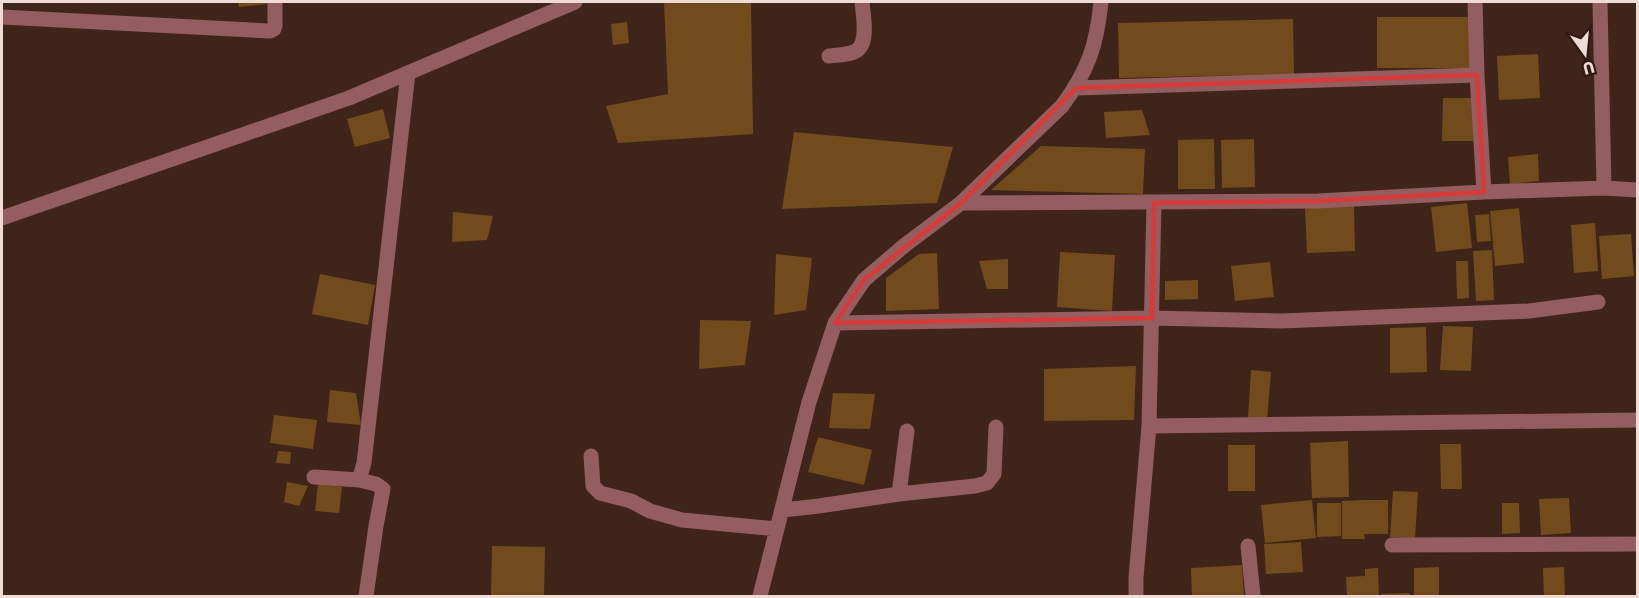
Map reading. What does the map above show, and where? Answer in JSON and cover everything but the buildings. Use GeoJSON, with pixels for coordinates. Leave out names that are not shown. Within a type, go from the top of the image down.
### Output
{"type":"FeatureCollection","features":[{"type":"Feature","properties":{"kind":"street"},"geometry":{"type":"LineString","coordinates":[[2,17],[270,31],[275,25],[275,2]]}},
{"type":"Feature","properties":{"kind":"street"},"geometry":{"type":"LineString","coordinates":[[2,218],[349,98],[575,2]]}},
{"type":"Feature","properties":{"kind":"street"},"geometry":{"type":"LineString","coordinates":[[829,56],[853,52],[863,43],[862,2]]}},
{"type":"Feature","properties":{"kind":"street"},"geometry":{"type":"LineString","coordinates":[[760,597],[809,402],[835,323],[864,280],[905,245],[962,203],[1062,106],[1076,88],[1091,57],[1101,2]]}},
{"type":"Feature","properties":{"kind":"street"},"geometry":{"type":"LineString","coordinates":[[1475,2],[1484,192]]}},
{"type":"Feature","properties":{"kind":"street"},"geometry":{"type":"LineString","coordinates":[[1600,2],[1604,188]]}},
{"type":"Feature","properties":{"kind":"street"},"geometry":{"type":"LineString","coordinates":[[359,480],[364,463],[408,74]]}},
{"type":"Feature","properties":{"kind":"street"},"geometry":{"type":"LineString","coordinates":[[1076,88],[1477,75]]}},
{"type":"Feature","properties":{"kind":"street"},"geometry":{"type":"LineString","coordinates":[[962,203],[1318,201],[1484,192],[1604,188],[1638,190]]}},
{"type":"Feature","properties":{"kind":"street"},"geometry":{"type":"LineString","coordinates":[[1137,597],[1136,578],[1149,426],[1154,203]]}},
{"type":"Feature","properties":{"kind":"street"},"geometry":{"type":"LineString","coordinates":[[835,323],[1152,318],[1281,321],[1528,310],[1598,302]]}},
{"type":"Feature","properties":{"kind":"street"},"geometry":{"type":"LineString","coordinates":[[1149,426],[1638,420]]}},
{"type":"Feature","properties":{"kind":"street"},"geometry":{"type":"LineString","coordinates":[[783,510],[987,483],[994,474],[996,427]]}},
{"type":"Feature","properties":{"kind":"street"},"geometry":{"type":"LineString","coordinates":[[899,494],[907,431]]}},
{"type":"Feature","properties":{"kind":"street"},"geometry":{"type":"LineString","coordinates":[[591,456],[593,486],[600,493],[631,501],[650,511],[682,520],[777,529]]}},
{"type":"Feature","properties":{"kind":"street"},"geometry":{"type":"LineString","coordinates":[[314,477],[359,480],[376,484],[383,489],[366,597]]}},
{"type":"Feature","properties":{"kind":"street"},"geometry":{"type":"LineString","coordinates":[[1392,545],[1638,544]]}},
{"type":"Feature","properties":{"kind":"street"},"geometry":{"type":"LineString","coordinates":[[1248,546],[1253,597]]}},
{"type":"Feature","properties":{"kind":"highlighted area"},"geometry":{"type":"Polygon","coordinates":[[[1477,75],[1484,192],[1318,201],[1154,203],[1152,318],[835,323],[864,280],[961,203],[1076,88],[1477,75]]]}}]}
